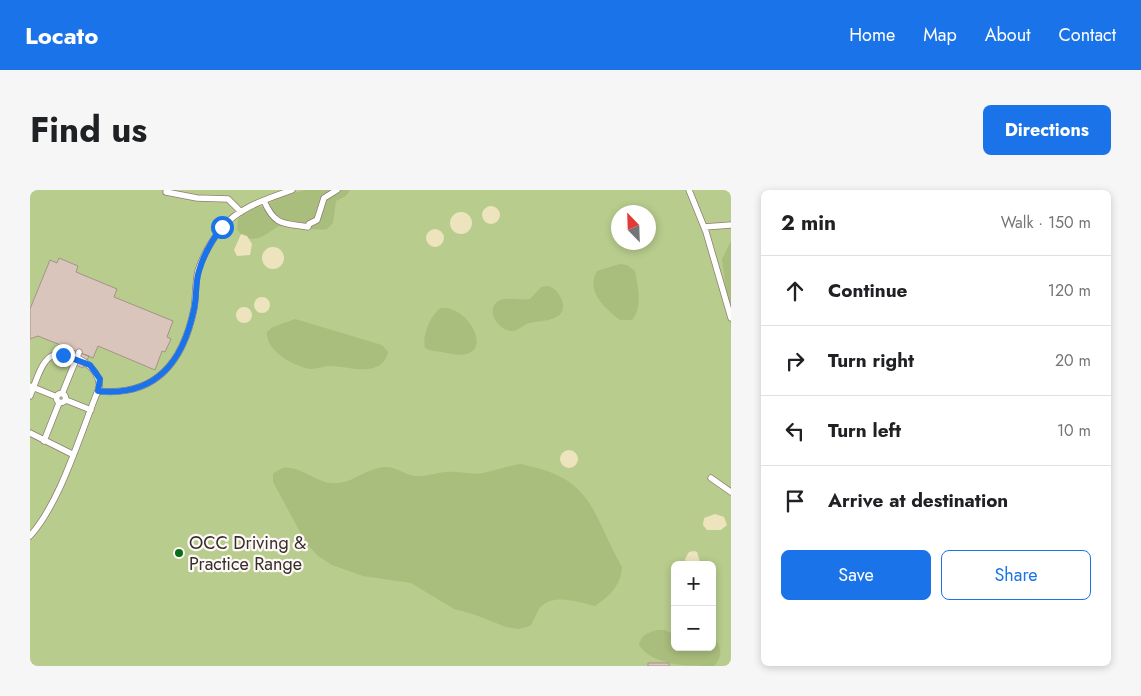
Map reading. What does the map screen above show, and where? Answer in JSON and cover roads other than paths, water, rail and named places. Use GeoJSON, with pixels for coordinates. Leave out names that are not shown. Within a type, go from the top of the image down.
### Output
{"type":"FeatureCollection","features":[{"type":"Feature","properties":{"kind":"lane"},"geometry":{"type":"LineString","coordinates":[[98,391],[120,392],[141,388],[155,380],[172,362],[186,336],[194,309],[201,264],[222,227],[241,212],[292,190]]}},
{"type":"Feature","properties":{"kind":"lane"},"geometry":{"type":"LineString","coordinates":[[264,201],[270,215],[276,221],[308,227],[309,224],[317,220],[324,198],[337,190]]}},
{"type":"Feature","properties":{"kind":"lane"},"geometry":{"type":"LineString","coordinates":[[689,190],[704,227],[731,318]]}},
{"type":"Feature","properties":{"kind":"lane"},"geometry":{"type":"LineString","coordinates":[[166,192],[197,198],[228,199],[241,212]]}},
{"type":"Feature","properties":{"kind":"lane"},"geometry":{"type":"LineString","coordinates":[[704,227],[731,225]]}},
{"type":"Feature","properties":{"kind":"lane"},"geometry":{"type":"LineString","coordinates":[[44,441],[79,352]]}},
{"type":"Feature","properties":{"kind":"lane"},"geometry":{"type":"LineString","coordinates":[[30,396],[32,387],[50,357],[63,355],[77,359],[90,365],[98,374],[100,384],[91,410],[46,513],[30,536]]}},
{"type":"Feature","properties":{"kind":"lane"},"geometry":{"type":"LineString","coordinates":[[32,387],[91,410]]}},
{"type":"Feature","properties":{"kind":"lane"},"geometry":{"type":"LineString","coordinates":[[30,433],[72,454]]}},
{"type":"Feature","properties":{"kind":"lane"},"geometry":{"type":"LineString","coordinates":[[711,478],[731,492]]}},
{"type":"Feature","properties":{"kind":"place","name":"OCC Driving & Practice Range"},"geometry":{"type":"Point","coordinates":[179,553]}}]}
